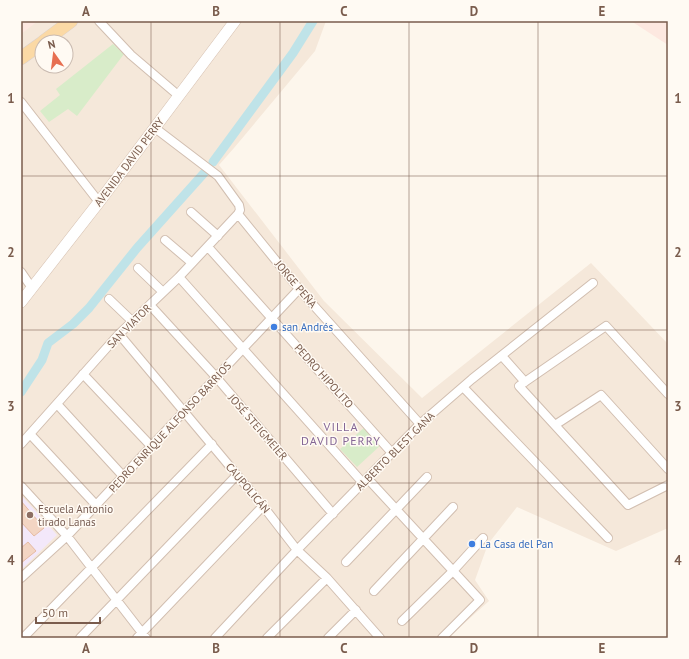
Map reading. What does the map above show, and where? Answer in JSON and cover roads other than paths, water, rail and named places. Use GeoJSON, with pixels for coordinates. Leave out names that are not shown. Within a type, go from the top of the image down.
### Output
{"type":"FeatureCollection","features":[{"type":"Feature","properties":{"kind":"main road"},"geometry":{"type":"LineString","coordinates":[[53,34],[71,21]]}},
{"type":"Feature","properties":{"kind":"main road","name":"AVENIDA DAVID PERRY"},"geometry":{"type":"LineString","coordinates":[[21,302],[99,202],[235,21]]}},
{"type":"Feature","properties":{"kind":"main road"},"geometry":{"type":"LineString","coordinates":[[21,58],[34,48]]}},
{"type":"Feature","properties":{"kind":"street"},"geometry":{"type":"LineString","coordinates":[[99,21],[131,55],[179,96]]}},
{"type":"Feature","properties":{"kind":"street"},"geometry":{"type":"LineString","coordinates":[[21,102],[99,202]]}},
{"type":"Feature","properties":{"kind":"street","name":"JORGE PEÑA"},"geometry":{"type":"LineString","coordinates":[[155,128],[218,176],[238,205],[239,212],[299,289],[420,424]]}},
{"type":"Feature","properties":{"kind":"street"},"geometry":{"type":"LineString","coordinates":[[191,212],[218,236]]}},
{"type":"Feature","properties":{"kind":"street","name":"SAN VIATOR"},"geometry":{"type":"LineString","coordinates":[[21,444],[119,334],[179,277],[239,212]]}},
{"type":"Feature","properties":{"kind":"street"},"geometry":{"type":"LineString","coordinates":[[164,240],[192,263]]}},
{"type":"Feature","properties":{"kind":"street","name":"PEDRO HIPOLITO"},"geometry":{"type":"LineString","coordinates":[[208,247],[392,452]]}},
{"type":"Feature","properties":{"kind":"street"},"geometry":{"type":"LineString","coordinates":[[138,268],[164,292]]}},
{"type":"Feature","properties":{"kind":"street"},"geometry":{"type":"LineString","coordinates":[[21,272],[32,288]]}},
{"type":"Feature","properties":{"kind":"street"},"geometry":{"type":"LineString","coordinates":[[179,277],[366,481],[396,509],[480,600],[442,638]]}},
{"type":"Feature","properties":{"kind":"street","name":"ALBERTO BLEST GANA"},"geometry":{"type":"LineString","coordinates":[[215,638],[297,550],[420,424],[463,387],[593,283]]}},
{"type":"Feature","properties":{"kind":"street","name":"PEDRO ENRIQUE ALFONSO BARRIOS"},"geometry":{"type":"LineString","coordinates":[[21,578],[67,536],[299,289]]}},
{"type":"Feature","properties":{"kind":"street"},"geometry":{"type":"LineString","coordinates":[[109,299],[132,321]]}},
{"type":"Feature","properties":{"kind":"street","name":"JOSÉ STEIGMEIER"},"geometry":{"type":"LineString","coordinates":[[150,305],[216,378],[333,514]]}},
{"type":"Feature","properties":{"kind":"street"},"geometry":{"type":"LineString","coordinates":[[668,394],[606,326],[519,386],[628,505],[668,485]]}},
{"type":"Feature","properties":{"kind":"street","name":"CAUPOLICÁN"},"geometry":{"type":"LineString","coordinates":[[119,334],[212,444],[297,550],[327,578],[380,638]]}},
{"type":"Feature","properties":{"kind":"street"},"geometry":{"type":"LineString","coordinates":[[502,356],[525,382]]}},
{"type":"Feature","properties":{"kind":"street"},"geometry":{"type":"LineString","coordinates":[[83,374],[151,446]]}},
{"type":"Feature","properties":{"kind":"street"},"geometry":{"type":"LineString","coordinates":[[463,387],[608,538]]}},
{"type":"Feature","properties":{"kind":"street"},"geometry":{"type":"LineString","coordinates":[[555,425],[601,395],[668,470]]}},
{"type":"Feature","properties":{"kind":"street"},"geometry":{"type":"LineString","coordinates":[[57,404],[124,476]]}},
{"type":"Feature","properties":{"kind":"street"},"geometry":{"type":"LineString","coordinates":[[30,434],[96,505]]}},
{"type":"Feature","properties":{"kind":"street"},"geometry":{"type":"LineString","coordinates":[[23,638],[212,444]]}},
{"type":"Feature","properties":{"kind":"street"},"geometry":{"type":"LineString","coordinates":[[80,638],[237,475]]}},
{"type":"Feature","properties":{"kind":"street"},"geometry":{"type":"LineString","coordinates":[[346,562],[427,477]]}},
{"type":"Feature","properties":{"kind":"street"},"geometry":{"type":"LineString","coordinates":[[21,486],[67,536],[142,636],[263,506]]}},
{"type":"Feature","properties":{"kind":"street"},"geometry":{"type":"LineString","coordinates":[[374,591],[453,507]]}},
{"type":"Feature","properties":{"kind":"street"},"geometry":{"type":"LineString","coordinates":[[402,621],[453,571],[483,538]]}},
{"type":"Feature","properties":{"kind":"street"},"geometry":{"type":"LineString","coordinates":[[266,638],[327,578]]}},
{"type":"Feature","properties":{"kind":"street"},"geometry":{"type":"LineString","coordinates":[[328,638],[356,610]]}},
{"type":"Feature","properties":{"kind":"waterway"},"geometry":{"type":"LineString","coordinates":[[213,162],[293,53],[313,21]]}},
{"type":"Feature","properties":{"kind":"waterway"},"geometry":{"type":"LineString","coordinates":[[21,392],[42,360],[48,343],[73,324],[89,308],[137,248],[205,172]]}},
{"type":"Feature","properties":{"kind":"place","name":"san Andrés"},"geometry":{"type":"Point","coordinates":[274,327]}},
{"type":"Feature","properties":{"kind":"place","name":"Escuela Antonio tirado Lanas"},"geometry":{"type":"Point","coordinates":[30,515]}},
{"type":"Feature","properties":{"kind":"place","name":"La Casa del Pan"},"geometry":{"type":"Point","coordinates":[472,544]}},
{"type":"Feature","properties":{"kind":"district","name":"VILLA DAVID PERRY"},"geometry":{"type":"Point","coordinates":[341,434]}}]}
